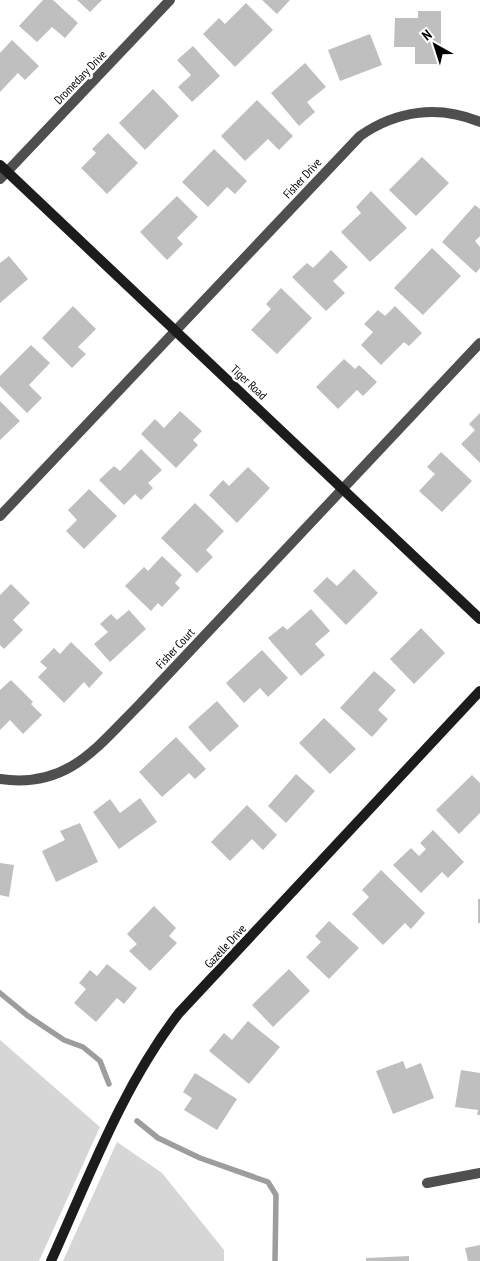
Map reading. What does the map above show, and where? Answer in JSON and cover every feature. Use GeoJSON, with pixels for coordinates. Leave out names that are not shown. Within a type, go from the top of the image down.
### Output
{"type":"FeatureCollection","features":[{"type":"Feature","properties":{"kind":"street","name":"Dromedary Drive"},"geometry":{"type":"LineString","coordinates":[[2,172],[170,0]]}},
{"type":"Feature","properties":{"kind":"street","name":"Fisher Drive"},"geometry":{"type":"LineString","coordinates":[[176,332],[350,145],[372,128],[397,116],[424,111],[452,113],[480,122]]}},
{"type":"Feature","properties":{"kind":"street","name":"Tiger Road"},"geometry":{"type":"LineString","coordinates":[[2,172],[176,332],[480,618]]}},
{"type":"Feature","properties":{"kind":"street"},"geometry":{"type":"LineString","coordinates":[[0,516],[127,380],[176,332]]}},
{"type":"Feature","properties":{"kind":"street"},"geometry":{"type":"LineString","coordinates":[[342,488],[480,343]]}},
{"type":"Feature","properties":{"kind":"street","name":"Fisher Court"},"geometry":{"type":"LineString","coordinates":[[0,779],[26,780],[42,778],[58,773],[88,756],[147,696],[342,488]]}},
{"type":"Feature","properties":{"kind":"street","name":"Gazelle Drive"},"geometry":{"type":"LineString","coordinates":[[51,1261],[122,1105],[144,1064],[179,1013],[480,691]]}},
{"type":"Feature","properties":{"kind":"street"},"geometry":{"type":"LineString","coordinates":[[427,1183],[480,1173]]}},
{"type":"Feature","properties":{"kind":"shaded area"},"geometry":{"type":"Polygon","coordinates":[[[0,1040],[100,1127],[39,1261],[0,1261],[0,1040]]]}},
{"type":"Feature","properties":{"kind":"shaded area"},"geometry":{"type":"Polygon","coordinates":[[[117,1142],[162,1173],[224,1250],[224,1261],[63,1261],[117,1142]]]}},
{"type":"Feature","properties":{"kind":"building"},"geometry":{"type":"Polygon","coordinates":[[[43,0],[53,0],[78,23],[65,38],[52,27],[37,42],[19,26],[43,0]]]}},
{"type":"Feature","properties":{"kind":"building"},"geometry":{"type":"Polygon","coordinates":[[[77,0],[102,0],[90,12],[77,0]]]}},
{"type":"Feature","properties":{"kind":"building"},"geometry":{"type":"Polygon","coordinates":[[[262,0],[290,0],[277,14],[262,0]]]}},
{"type":"Feature","properties":{"kind":"building"},"geometry":{"type":"Polygon","coordinates":[[[246,3],[273,30],[235,67],[203,34],[219,18],[225,24],[246,3]]]}},
{"type":"Feature","properties":{"kind":"building"},"geometry":{"type":"Polygon","coordinates":[[[418,11],[441,11],[441,64],[415,64],[415,47],[394,47],[395,18],[418,18],[418,11]]]}},
{"type":"Feature","properties":{"kind":"building"},"geometry":{"type":"Polygon","coordinates":[[[370,34],[382,65],[340,81],[328,50],[370,34]]]}},
{"type":"Feature","properties":{"kind":"building"},"geometry":{"type":"Polygon","coordinates":[[[12,40],[39,66],[25,80],[18,73],[0,92],[0,53],[12,40]]]}},
{"type":"Feature","properties":{"kind":"building"},"geometry":{"type":"Polygon","coordinates":[[[193,46],[220,76],[192,102],[178,87],[191,75],[177,60],[193,46]]]}},
{"type":"Feature","properties":{"kind":"building"},"geometry":{"type":"Polygon","coordinates":[[[305,63],[326,87],[307,102],[315,112],[299,126],[271,93],[305,63]]]}},
{"type":"Feature","properties":{"kind":"building"},"geometry":{"type":"Polygon","coordinates":[[[153,89],[179,116],[145,150],[119,123],[153,89]]]}},
{"type":"Feature","properties":{"kind":"building"},"geometry":{"type":"Polygon","coordinates":[[[257,100],[293,136],[279,150],[268,139],[245,161],[221,136],[257,100]]]}},
{"type":"Feature","properties":{"kind":"building"},"geometry":{"type":"Polygon","coordinates":[[[108,133],[138,163],[107,194],[81,168],[96,153],[92,149],[108,133]]]}},
{"type":"Feature","properties":{"kind":"building"},"geometry":{"type":"Polygon","coordinates":[[[214,149],[247,181],[235,194],[227,187],[208,207],[182,182],[214,149]]]}},
{"type":"Feature","properties":{"kind":"building"},"geometry":{"type":"Polygon","coordinates":[[[422,157],[449,183],[416,216],[389,190],[422,157]]]}},
{"type":"Feature","properties":{"kind":"building"},"geometry":{"type":"Polygon","coordinates":[[[371,191],[407,228],[370,262],[341,232],[361,213],[356,207],[371,191]]]}},
{"type":"Feature","properties":{"kind":"building"},"geometry":{"type":"Polygon","coordinates":[[[177,196],[198,217],[177,238],[183,244],[167,260],[140,232],[177,196]]]}},
{"type":"Feature","properties":{"kind":"building"},"geometry":{"type":"Polygon","coordinates":[[[475,205],[480,209],[480,236],[475,241],[480,247],[480,268],[476,273],[442,242],[475,205]]]}},
{"type":"Feature","properties":{"kind":"building"},"geometry":{"type":"Polygon","coordinates":[[[432,248],[461,276],[423,315],[394,288],[432,248]]]}},
{"type":"Feature","properties":{"kind":"building"},"geometry":{"type":"Polygon","coordinates":[[[331,250],[348,267],[333,281],[345,293],[326,311],[292,277],[307,263],[313,268],[331,250]]]}},
{"type":"Feature","properties":{"kind":"building"},"geometry":{"type":"Polygon","coordinates":[[[9,256],[28,279],[0,303],[0,263],[9,256]]]}},
{"type":"Feature","properties":{"kind":"building"},"geometry":{"type":"Polygon","coordinates":[[[281,288],[312,318],[277,354],[251,330],[271,309],[266,304],[281,288]]]}},
{"type":"Feature","properties":{"kind":"building"},"geometry":{"type":"Polygon","coordinates":[[[73,306],[96,329],[78,347],[86,354],[72,368],[42,338],[73,306]]]}},
{"type":"Feature","properties":{"kind":"building"},"geometry":{"type":"Polygon","coordinates":[[[395,306],[422,333],[409,346],[404,342],[381,365],[361,345],[373,332],[364,324],[378,310],[385,316],[395,306]]]}},
{"type":"Feature","properties":{"kind":"building"},"geometry":{"type":"Polygon","coordinates":[[[31,345],[50,363],[29,385],[42,398],[27,413],[0,386],[0,376],[31,345]]]}},
{"type":"Feature","properties":{"kind":"building"},"geometry":{"type":"Polygon","coordinates":[[[344,359],[355,369],[359,365],[377,382],[363,396],[357,390],[338,409],[316,387],[344,359]]]}},
{"type":"Feature","properties":{"kind":"building"},"geometry":{"type":"Polygon","coordinates":[[[0,401],[20,421],[0,440],[0,401]]]}},
{"type":"Feature","properties":{"kind":"building"},"geometry":{"type":"Polygon","coordinates":[[[180,411],[202,431],[193,440],[198,445],[176,468],[141,434],[155,419],[164,428],[180,411]]]}},
{"type":"Feature","properties":{"kind":"building"},"geometry":{"type":"Polygon","coordinates":[[[480,413],[480,463],[461,444],[475,430],[469,424],[480,413]]]}},
{"type":"Feature","properties":{"kind":"building"},"geometry":{"type":"Polygon","coordinates":[[[141,449],[162,470],[148,483],[153,488],[141,500],[135,494],[124,505],[99,480],[114,466],[120,471],[141,449]]]}},
{"type":"Feature","properties":{"kind":"building"},"geometry":{"type":"Polygon","coordinates":[[[441,452],[472,481],[442,512],[419,491],[435,474],[427,467],[441,452]]]}},
{"type":"Feature","properties":{"kind":"building"},"geometry":{"type":"Polygon","coordinates":[[[248,467],[270,488],[237,523],[209,495],[223,480],[229,486],[248,467]]]}},
{"type":"Feature","properties":{"kind":"building"},"geometry":{"type":"Polygon","coordinates":[[[89,489],[117,516],[84,549],[66,531],[77,520],[68,510],[89,489]]]}},
{"type":"Feature","properties":{"kind":"building"},"geometry":{"type":"Polygon","coordinates":[[[195,503],[224,531],[206,550],[213,557],[197,573],[161,538],[195,503]]]}},
{"type":"Feature","properties":{"kind":"building"},"geometry":{"type":"Polygon","coordinates":[[[162,556],[182,575],[175,583],[180,588],[162,607],[158,603],[151,611],[125,586],[144,567],[148,571],[162,556]]]}},
{"type":"Feature","properties":{"kind":"building"},"geometry":{"type":"Polygon","coordinates":[[[354,569],[378,593],[346,625],[313,591],[327,577],[337,586],[354,569]]]}},
{"type":"Feature","properties":{"kind":"building"},"geometry":{"type":"Polygon","coordinates":[[[11,584],[30,603],[13,620],[23,630],[4,649],[0,645],[0,595],[11,584]]]}},
{"type":"Feature","properties":{"kind":"building"},"geometry":{"type":"Polygon","coordinates":[[[311,609],[330,631],[315,644],[325,655],[301,676],[268,638],[283,626],[287,630],[311,609]]]}},
{"type":"Feature","properties":{"kind":"building"},"geometry":{"type":"Polygon","coordinates":[[[129,610],[146,629],[110,662],[94,644],[108,632],[100,624],[111,614],[117,620],[129,610]]]}},
{"type":"Feature","properties":{"kind":"building"},"geometry":{"type":"Polygon","coordinates":[[[421,628],[445,653],[414,684],[390,659],[421,628]]]}},
{"type":"Feature","properties":{"kind":"building"},"geometry":{"type":"Polygon","coordinates":[[[71,642],[103,673],[89,688],[84,682],[64,703],[38,677],[47,668],[40,662],[54,648],[60,654],[71,642]]]}},
{"type":"Feature","properties":{"kind":"building"},"geometry":{"type":"Polygon","coordinates":[[[262,650],[288,678],[268,697],[260,688],[244,703],[226,683],[262,650]]]}},
{"type":"Feature","properties":{"kind":"building"},"geometry":{"type":"Polygon","coordinates":[[[374,671],[396,690],[378,710],[388,719],[372,737],[340,708],[374,671]]]}},
{"type":"Feature","properties":{"kind":"building"},"geometry":{"type":"Polygon","coordinates":[[[11,680],[33,702],[31,704],[42,715],[23,734],[10,720],[0,730],[0,690],[11,680]]]}},
{"type":"Feature","properties":{"kind":"building"},"geometry":{"type":"Polygon","coordinates":[[[217,701],[239,726],[210,752],[188,727],[217,701]]]}},
{"type":"Feature","properties":{"kind":"building"},"geometry":{"type":"Polygon","coordinates":[[[324,718],[356,749],[330,774],[299,743],[324,718]]]}},
{"type":"Feature","properties":{"kind":"building"},"geometry":{"type":"Polygon","coordinates":[[[176,737],[206,769],[195,779],[189,773],[162,797],[139,772],[176,737]]]}},
{"type":"Feature","properties":{"kind":"building"},"geometry":{"type":"Polygon","coordinates":[[[296,774],[315,791],[286,823],[268,806],[296,774]]]}},
{"type":"Feature","properties":{"kind":"building"},"geometry":{"type":"Polygon","coordinates":[[[472,775],[480,783],[480,813],[459,834],[436,810],[472,775]]]}},
{"type":"Feature","properties":{"kind":"building"},"geometry":{"type":"Polygon","coordinates":[[[140,798],[157,822],[119,849],[93,812],[110,799],[120,813],[140,798]]]}},
{"type":"Feature","properties":{"kind":"building"},"geometry":{"type":"Polygon","coordinates":[[[247,805],[277,835],[263,850],[252,839],[230,861],[211,842],[247,805]]]}},
{"type":"Feature","properties":{"kind":"building"},"geometry":{"type":"Polygon","coordinates":[[[80,823],[98,862],[56,882],[42,851],[65,840],[60,831],[80,823]]]}},
{"type":"Feature","properties":{"kind":"building"},"geometry":{"type":"Polygon","coordinates":[[[433,830],[464,862],[448,878],[442,872],[421,893],[393,865],[411,848],[419,856],[426,849],[420,843],[433,830]]]}},
{"type":"Feature","properties":{"kind":"building"},"geometry":{"type":"Polygon","coordinates":[[[0,863],[14,865],[9,897],[0,895],[0,863]]]}},
{"type":"Feature","properties":{"kind":"building"},"geometry":{"type":"Polygon","coordinates":[[[381,870],[425,913],[411,929],[405,923],[383,945],[352,914],[369,897],[362,890],[381,870]]]}},
{"type":"Feature","properties":{"kind":"building"},"geometry":{"type":"Polygon","coordinates":[[[478,899],[480,899],[480,923],[478,923],[478,899]]]}},
{"type":"Feature","properties":{"kind":"building"},"geometry":{"type":"Polygon","coordinates":[[[154,906],[176,928],[169,936],[177,943],[150,971],[129,951],[137,944],[127,934],[154,906]]]}},
{"type":"Feature","properties":{"kind":"building"},"geometry":{"type":"Polygon","coordinates":[[[329,921],[359,948],[329,979],[306,957],[321,942],[315,936],[329,921]]]}},
{"type":"Feature","properties":{"kind":"building"},"geometry":{"type":"Polygon","coordinates":[[[107,964],[137,988],[124,1004],[117,998],[96,1022],[74,1003],[86,989],[79,983],[90,970],[97,976],[107,964]]]}},
{"type":"Feature","properties":{"kind":"building"},"geometry":{"type":"Polygon","coordinates":[[[289,969],[310,991],[273,1027],[252,1005],[289,969]]]}},
{"type":"Feature","properties":{"kind":"building"},"geometry":{"type":"Polygon","coordinates":[[[248,1021],[280,1047],[249,1084],[209,1051],[224,1033],[232,1040],[248,1021]]]}},
{"type":"Feature","properties":{"kind":"building"},"geometry":{"type":"Polygon","coordinates":[[[403,1061],[406,1069],[421,1063],[434,1098],[393,1114],[376,1071],[403,1061]]]}},
{"type":"Feature","properties":{"kind":"building"},"geometry":{"type":"Polygon","coordinates":[[[461,1070],[480,1073],[480,1115],[477,1115],[478,1110],[455,1107],[461,1070]]]}},
{"type":"Feature","properties":{"kind":"building"},"geometry":{"type":"Polygon","coordinates":[[[195,1073],[237,1099],[217,1130],[184,1110],[192,1098],[183,1092],[195,1073]]]}},
{"type":"Feature","properties":{"kind":"building"},"geometry":{"type":"Polygon","coordinates":[[[480,1245],[480,1261],[468,1261],[465,1248],[480,1245]]]}},
{"type":"Feature","properties":{"kind":"building"},"geometry":{"type":"Polygon","coordinates":[[[409,1256],[409,1261],[366,1261],[366,1258],[409,1256]]]}},
{"type":"Feature","properties":{"kind":"waterway"},"geometry":{"type":"LineString","coordinates":[[0,993],[28,1016],[64,1040],[83,1047],[100,1061],[109,1084]]}},
{"type":"Feature","properties":{"kind":"waterway"},"geometry":{"type":"LineString","coordinates":[[137,1121],[158,1138],[200,1158],[268,1182],[276,1195],[275,1261]]}}]}
